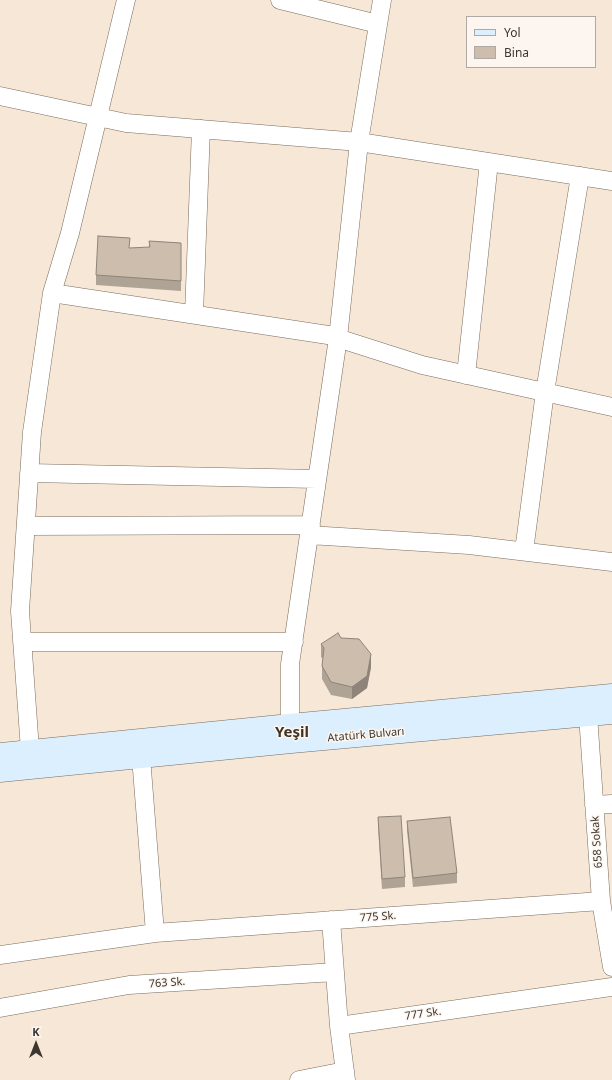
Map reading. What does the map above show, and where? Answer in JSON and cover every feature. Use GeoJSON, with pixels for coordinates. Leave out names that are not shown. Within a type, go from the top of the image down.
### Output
{"type":"FeatureCollection","features":[{"type":"Feature","properties":{"kind":"main road","name":"Atatürk Bulvarı"},"geometry":{"type":"LineString","coordinates":[[0,754],[612,695]]}},
{"type":"Feature","properties":{"kind":"main road","name":"Atatürk Bulvarı"},"geometry":{"type":"LineString","coordinates":[[0,771],[612,713]]}},
{"type":"Feature","properties":{"kind":"street"},"geometry":{"type":"LineString","coordinates":[[30,750],[20,611],[32,432],[52,293],[70,232],[126,0]]}},
{"type":"Feature","properties":{"kind":"street"},"geometry":{"type":"LineString","coordinates":[[280,0],[378,24]]}},
{"type":"Feature","properties":{"kind":"street"},"geometry":{"type":"LineString","coordinates":[[290,725],[290,664],[338,338],[359,142],[382,0]]}},
{"type":"Feature","properties":{"kind":"street"},"geometry":{"type":"LineString","coordinates":[[0,96],[126,123],[359,142],[612,181]]}},
{"type":"Feature","properties":{"kind":"street"},"geometry":{"type":"LineString","coordinates":[[194,314],[201,129]]}},
{"type":"Feature","properties":{"kind":"street"},"geometry":{"type":"LineString","coordinates":[[466,375],[489,162]]}},
{"type":"Feature","properties":{"kind":"street"},"geometry":{"type":"LineString","coordinates":[[524,551],[546,392],[580,176]]}},
{"type":"Feature","properties":{"kind":"street"},"geometry":{"type":"LineString","coordinates":[[52,293],[328,335],[422,365],[612,407]]}},
{"type":"Feature","properties":{"kind":"street"},"geometry":{"type":"LineString","coordinates":[[29,473],[317,479]]}},
{"type":"Feature","properties":{"kind":"street"},"geometry":{"type":"LineString","coordinates":[[26,526],[310,530],[469,545],[612,562]]}},
{"type":"Feature","properties":{"kind":"street"},"geometry":{"type":"LineString","coordinates":[[22,642],[294,642]]}},
{"type":"Feature","properties":{"kind":"street","name":"658 Sokak"},"geometry":{"type":"LineString","coordinates":[[588,715],[600,901],[612,967]]}},
{"type":"Feature","properties":{"kind":"street"},"geometry":{"type":"LineString","coordinates":[[141,757],[155,933]]}},
{"type":"Feature","properties":{"kind":"street"},"geometry":{"type":"LineString","coordinates":[[594,805],[612,804]]}},
{"type":"Feature","properties":{"kind":"street","name":"775 Sk."},"geometry":{"type":"LineString","coordinates":[[0,955],[155,933],[600,901]]}},
{"type":"Feature","properties":{"kind":"street"},"geometry":{"type":"LineString","coordinates":[[299,1080],[346,1076],[339,1026],[331,920]]}},
{"type":"Feature","properties":{"kind":"street","name":"763 Sk."},"geometry":{"type":"LineString","coordinates":[[0,1008],[129,985],[335,972]]}},
{"type":"Feature","properties":{"kind":"street","name":"777 Sk."},"geometry":{"type":"LineString","coordinates":[[339,1026],[612,987]]}},
{"type":"Feature","properties":{"kind":"building"},"geometry":{"type":"Polygon","coordinates":[[[98,236],[130,238],[129,248],[150,247],[149,241],[181,243],[181,281],[96,275],[98,236]]]}},
{"type":"Feature","properties":{"kind":"building"},"geometry":{"type":"Polygon","coordinates":[[[338,633],[341,638],[359,639],[371,654],[367,676],[352,687],[331,682],[322,666],[324,648],[321,644],[338,633]]]}},
{"type":"Feature","properties":{"kind":"building"},"geometry":{"type":"Polygon","coordinates":[[[401,816],[405,877],[382,879],[378,817],[401,816]]]}},
{"type":"Feature","properties":{"kind":"building"},"geometry":{"type":"Polygon","coordinates":[[[450,817],[457,873],[413,878],[407,821],[450,817]]]}},
{"type":"Feature","properties":{"kind":"district","name":"Yeşil"},"geometry":{"type":"Point","coordinates":[292,733]}}]}
